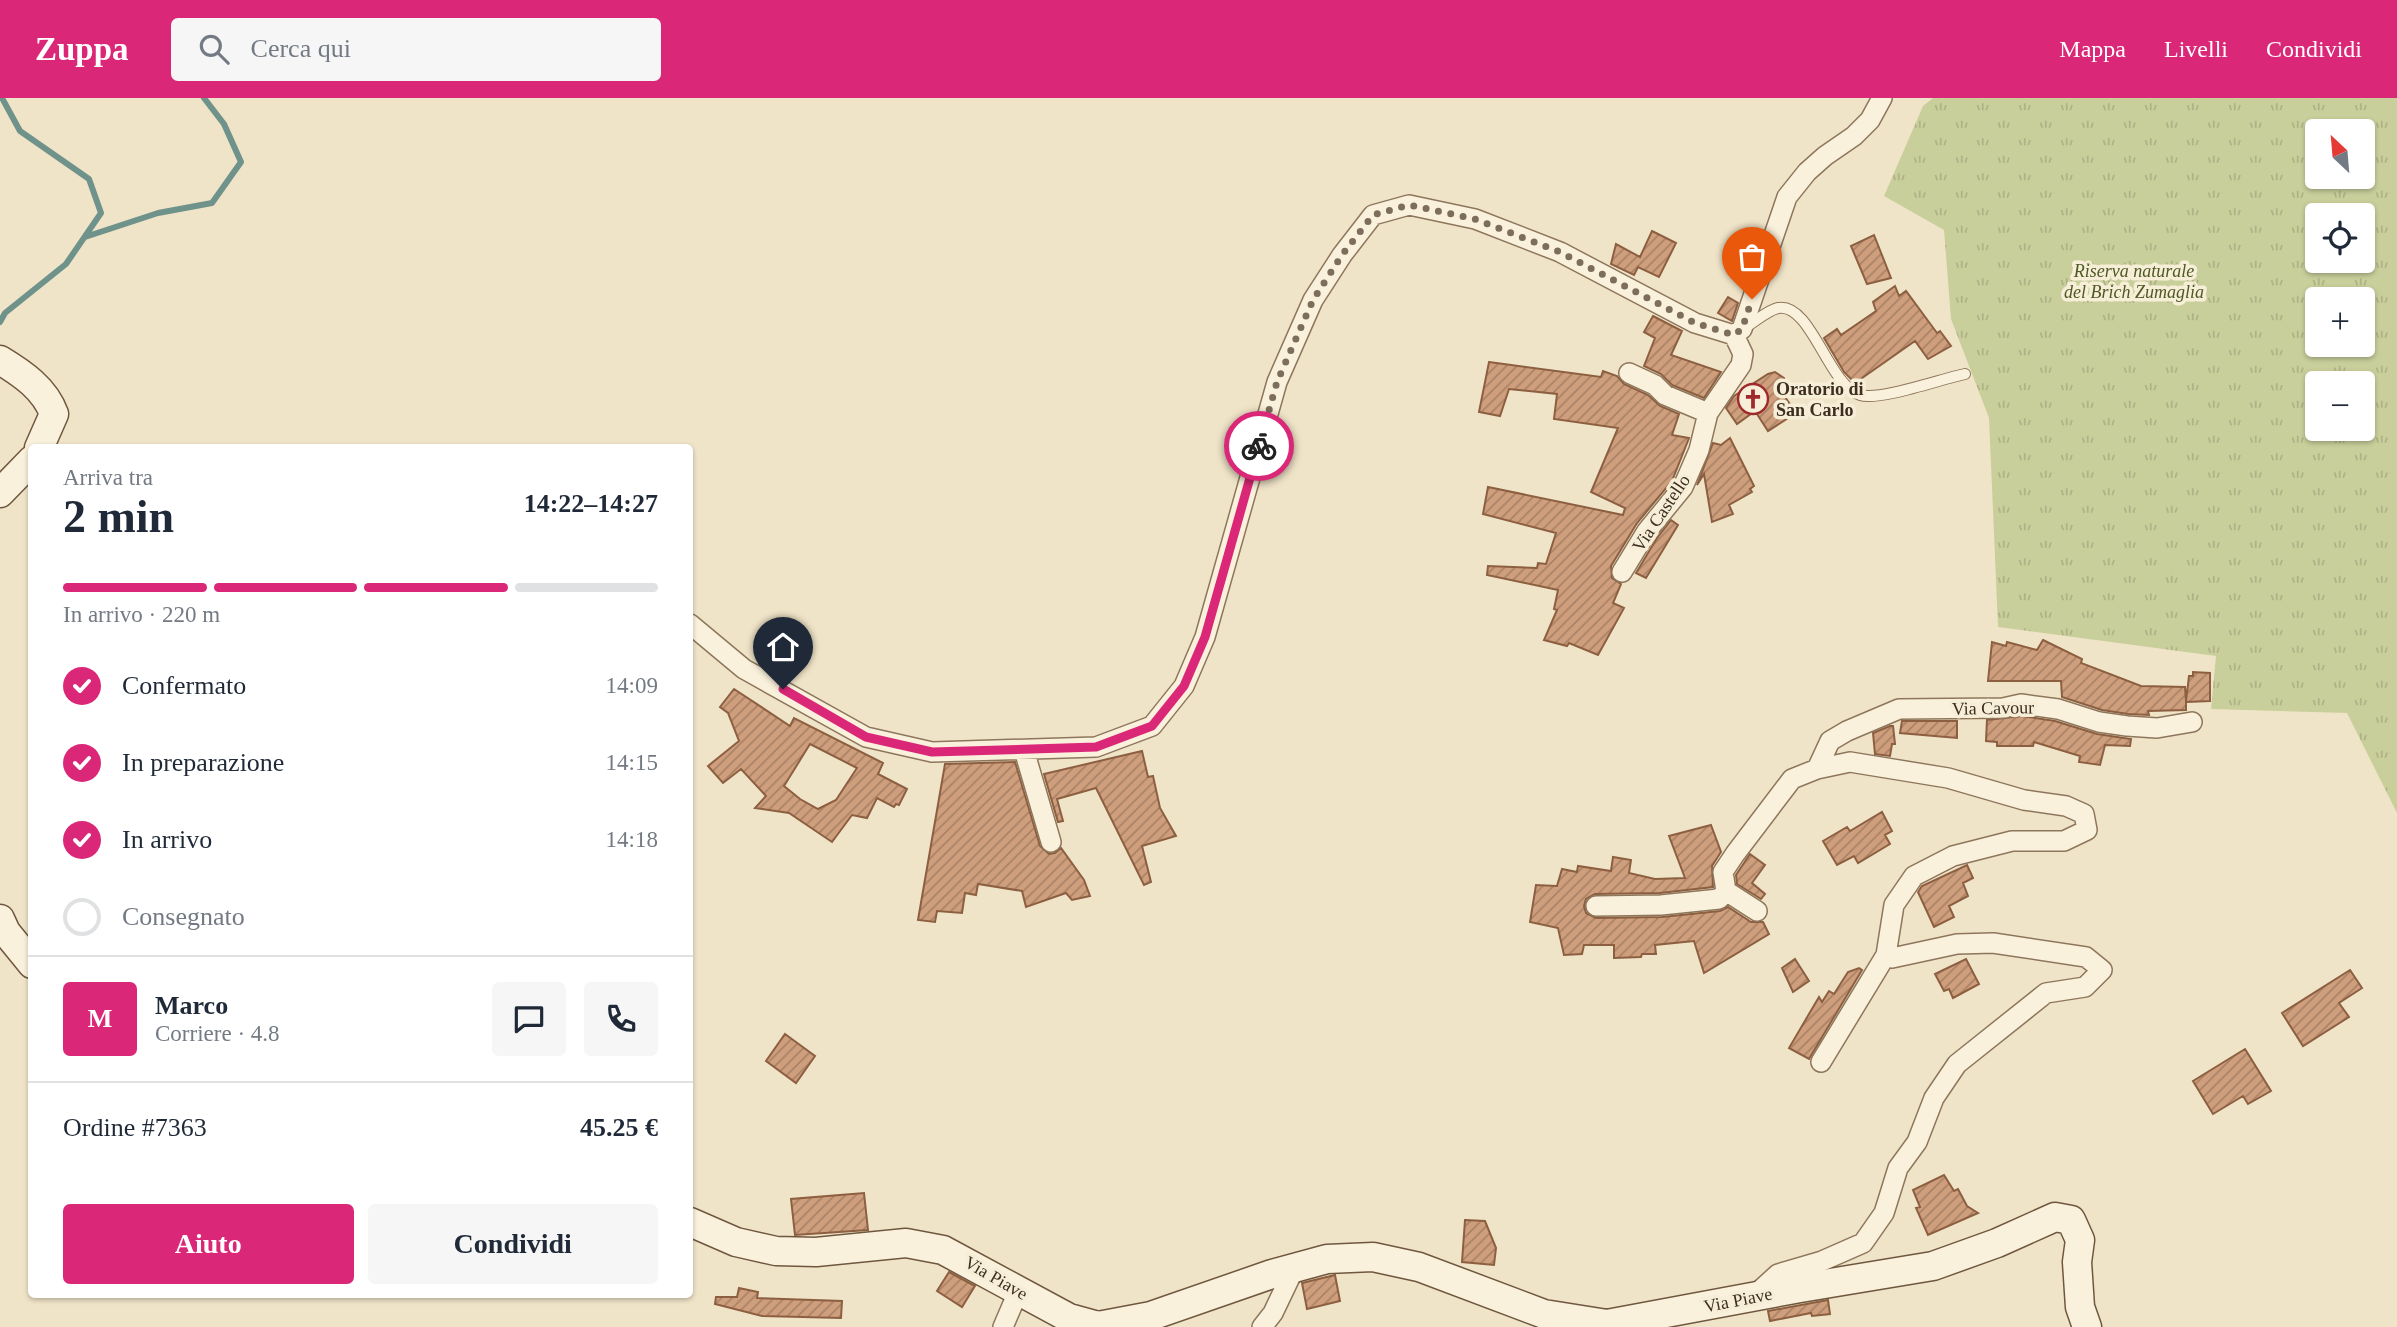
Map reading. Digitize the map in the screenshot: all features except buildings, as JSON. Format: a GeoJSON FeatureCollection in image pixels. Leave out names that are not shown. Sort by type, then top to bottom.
{"type":"FeatureCollection","features":[{"type":"Feature","properties":{"kind":"street","name":"Via Castello"},"geometry":{"type":"LineString","coordinates":[[1622,572],[1647,531],[1683,487],[1699,450],[1708,413],[1741,365],[1743,354],[1738,332],[1787,197],[1807,172],[1854,136],[1870,120],[1882,98]]}},
{"type":"Feature","properties":{"kind":"street"},"geometry":{"type":"LineString","coordinates":[[693,626],[744,669],[866,737],[932,752],[1096,747],[1152,726],[1184,686],[1205,637],[1277,382],[1313,300],[1342,255],[1373,215],[1409,205],[1475,219],[1560,252],[1695,323],[1738,332]]}},
{"type":"Feature","properties":{"kind":"street"},"geometry":{"type":"LineString","coordinates":[[4,363],[33,383],[49,401],[54,414],[41,444]]}},
{"type":"Feature","properties":{"kind":"street"},"geometry":{"type":"LineString","coordinates":[[1629,373],[1655,386],[1665,395],[1708,413]]}},
{"type":"Feature","properties":{"kind":"street"},"geometry":{"type":"LineString","coordinates":[[0,493],[28,464]]}},
{"type":"Feature","properties":{"kind":"street","name":"Via Cavour"},"geometry":{"type":"LineString","coordinates":[[1817,769],[1830,741],[1899,709],[2003,708],[2021,704],[2058,709],[2099,722],[2127,726],[2157,728],[2192,722]]}},
{"type":"Feature","properties":{"kind":"street"},"geometry":{"type":"LineString","coordinates":[[1024,750],[1051,842]]}},
{"type":"Feature","properties":{"kind":"street"},"geometry":{"type":"LineString","coordinates":[[1757,911],[1726,891],[1723,872],[1792,779],[1817,769],[1850,762],[1906,770],[1948,778],[2024,800],[2066,806],[2084,814],[2087,830],[2064,841],[2012,841],[1953,856],[1914,876],[1894,905],[1886,955],[1821,1062]]}},
{"type":"Feature","properties":{"kind":"street"},"geometry":{"type":"LineString","coordinates":[[1597,906],[1661,905],[1719,899],[1726,891]]}},
{"type":"Feature","properties":{"kind":"street"},"geometry":{"type":"LineString","coordinates":[[0,919],[6,932],[28,959]]}},
{"type":"Feature","properties":{"kind":"street"},"geometry":{"type":"LineString","coordinates":[[1752,1297],[1779,1274],[1822,1261],[1863,1242],[1884,1213],[1898,1168],[1917,1142],[1934,1098],[1957,1064],[2046,993],[2085,987],[2102,970],[2086,957],[1993,943],[1957,943],[1892,958],[1886,955]]}},
{"type":"Feature","properties":{"kind":"street","name":"Via Piave"},"geometry":{"type":"LineString","coordinates":[[693,1223],[736,1242],[776,1251],[816,1252],[906,1243],[943,1250],[1069,1318],[1098,1326],[1151,1316],[1295,1267],[1327,1259],[1373,1257],[1419,1268],[1544,1314],[1607,1324],[1933,1266],[1997,1243],[2055,1217],[2071,1220],[2080,1240],[2077,1262],[2080,1307],[2087,1327]]}},
{"type":"Feature","properties":{"kind":"street"},"geometry":{"type":"LineString","coordinates":[[1262,1327],[1273,1313],[1295,1267]]}},
{"type":"Feature","properties":{"kind":"street"},"geometry":{"type":"LineString","coordinates":[[1003,1327],[1018,1292]]}},
{"type":"Feature","properties":{"kind":"lane"},"geometry":{"type":"LineString","coordinates":[[1738,332],[1775,309],[1787,307],[1799,314],[1851,391],[1862,396],[1880,395],[1965,374]]}},
{"type":"Feature","properties":{"kind":"green space","name":"Riserva naturale del Brich Zumaglia"},"geometry":{"type":"Polygon","coordinates":[[[1933,98],[2397,98],[2397,813],[2347,713],[2211,709],[2216,656],[1998,627],[1989,418],[1951,319],[1944,230],[1884,196],[1923,106],[1933,98]]]}},
{"type":"Feature","properties":{"kind":"waterway"},"geometry":{"type":"LineString","coordinates":[[0,322],[5,313],[66,264],[101,213],[89,179],[20,131],[2,98]]}},
{"type":"Feature","properties":{"kind":"waterway"},"geometry":{"type":"LineString","coordinates":[[85,237],[158,213],[212,203],[241,162],[224,124],[204,98]]}},
{"type":"Feature","properties":{"kind":"way so far"},"geometry":{"type":"LineString","coordinates":[[1259,446],[1277,382],[1313,300],[1342,255],[1373,215],[1409,205],[1475,219],[1560,252],[1695,323],[1734,335],[1742,329],[1752,299]]}},
{"type":"Feature","properties":{"kind":"place","name":"Oratorio di San Carlo"},"geometry":{"type":"Point","coordinates":[1753,399]}},
{"type":"Feature","properties":{"kind":"route"},"geometry":{"type":"LineString","coordinates":[[783,689],[866,737],[932,752],[1096,747],[1152,726],[1184,686],[1205,637],[1259,446]]}}]}
